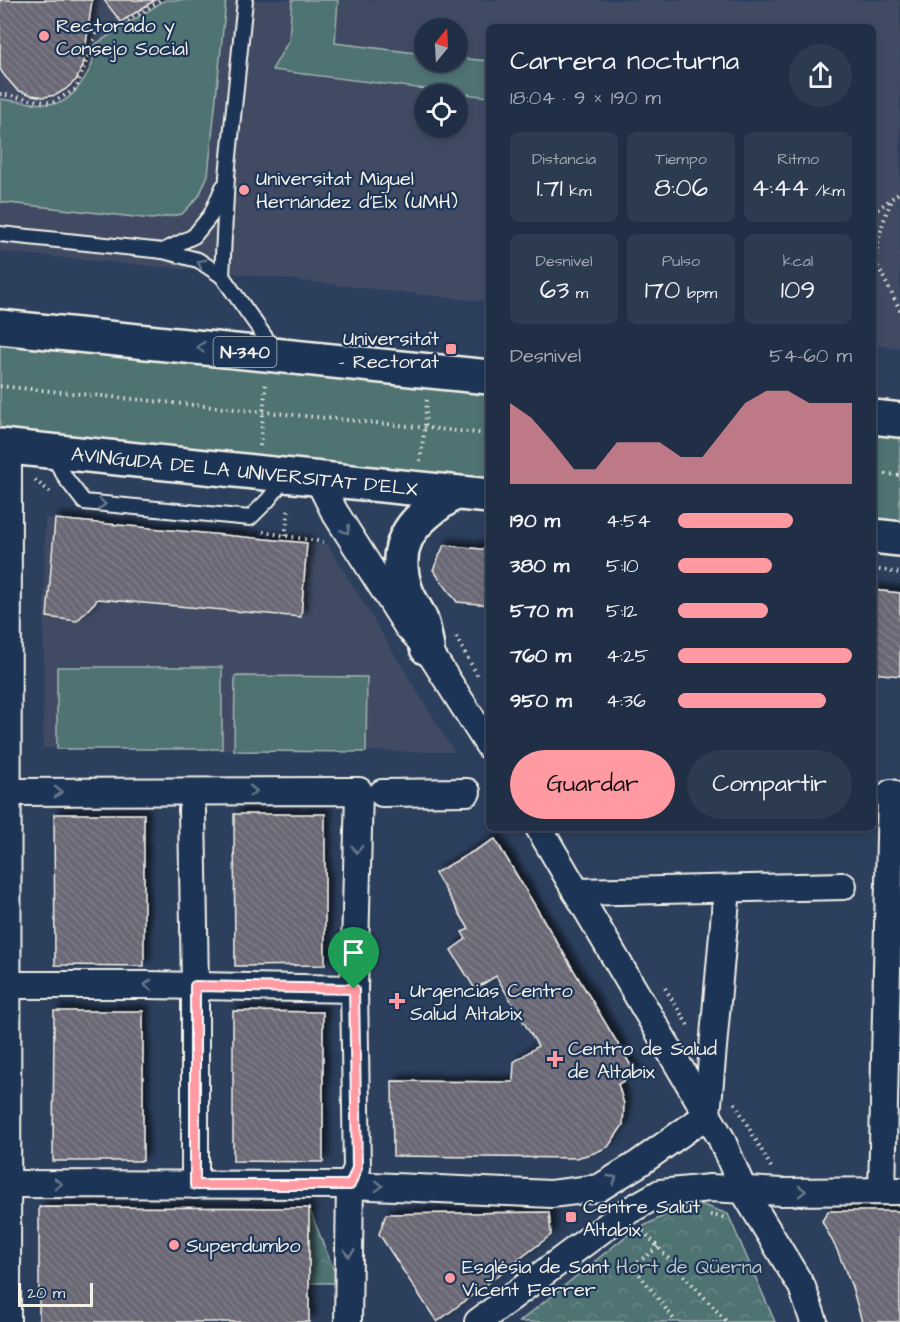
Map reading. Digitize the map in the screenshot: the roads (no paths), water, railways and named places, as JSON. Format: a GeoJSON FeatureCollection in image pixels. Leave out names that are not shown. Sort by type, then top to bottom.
{"type":"FeatureCollection","features":[{"type":"Feature","properties":{"kind":"highway","name":"N-340"},"geometry":{"type":"LineString","coordinates":[[0,327],[272,367],[486,377]]}},
{"type":"Feature","properties":{"kind":"highway"},"geometry":{"type":"LineString","coordinates":[[876,417],[900,420]]}},
{"type":"Feature","properties":{"kind":"highway","name":"AVINGUDA DE LA UNIVERSITAT D'ELX"},"geometry":{"type":"LineString","coordinates":[[4,446],[298,486],[486,496]]}},
{"type":"Feature","properties":{"kind":"highway"},"geometry":{"type":"LineString","coordinates":[[427,648],[421,619],[406,592],[401,569],[401,550],[409,532],[427,510],[454,493]]}},
{"type":"Feature","properties":{"kind":"highway"},"geometry":{"type":"LineString","coordinates":[[876,536],[900,539]]}},
{"type":"Feature","properties":{"kind":"street"},"geometry":{"type":"LineString","coordinates":[[4,446],[4,1184],[7,1322]]}},
{"type":"Feature","properties":{"kind":"street"},"geometry":{"type":"LineString","coordinates":[[298,486],[334,511],[407,626],[427,648],[486,741]]}},
{"type":"Feature","properties":{"kind":"street"},"geometry":{"type":"LineString","coordinates":[[4,792],[468,792]]}},
{"type":"Feature","properties":{"kind":"street"},"geometry":{"type":"LineString","coordinates":[[348,1322],[350,1185],[357,1168],[354,989],[370,792]]}},
{"type":"Feature","properties":{"kind":"street"},"geometry":{"type":"LineString","coordinates":[[478,1322],[623,1214],[660,1193],[710,1188],[891,1191],[888,793]]}},
{"type":"Feature","properties":{"kind":"street"},"geometry":{"type":"LineString","coordinates":[[192,810],[195,1185]]}},
{"type":"Feature","properties":{"kind":"street"},"geometry":{"type":"LineString","coordinates":[[541,831],[721,1138],[743,1190],[802,1287],[814,1322]]}},
{"type":"Feature","properties":{"kind":"street"},"geometry":{"type":"LineString","coordinates":[[576,892],[843,886]]}},
{"type":"Feature","properties":{"kind":"street"},"geometry":{"type":"LineString","coordinates":[[4,1184],[350,1185],[551,1194],[599,1188],[638,1164],[707,1115],[727,889]]}},
{"type":"Feature","properties":{"kind":"street"},"geometry":{"type":"LineString","coordinates":[[4,985],[354,989]]}},
{"type":"Feature","properties":{"kind":"lane"},"geometry":{"type":"LineString","coordinates":[[222,276],[227,177],[245,0]]}},
{"type":"Feature","properties":{"kind":"lane"},"geometry":{"type":"LineString","coordinates":[[163,251],[194,236],[211,215],[227,177]]}},
{"type":"Feature","properties":{"kind":"lane"},"geometry":{"type":"LineString","coordinates":[[0,234],[163,251],[198,260],[222,276],[272,367]]}},
{"type":"Feature","properties":{"kind":"lane"},"geometry":{"type":"LineString","coordinates":[[50,451],[67,480],[84,502],[250,518],[268,500],[298,486]]}},
{"type":"Feature","properties":{"kind":"place","name":"Rectorado y Consejo Social"},"geometry":{"type":"Point","coordinates":[44,36]}},
{"type":"Feature","properties":{"kind":"place","name":"Universitat Miguel Hernández d'Elx (UMH)"},"geometry":{"type":"Point","coordinates":[244,190]}},
{"type":"Feature","properties":{"kind":"place","name":"Universitat - Rectorat"},"geometry":{"type":"Point","coordinates":[451,349]}},
{"type":"Feature","properties":{"kind":"place","name":"Urgencias Centro Salud Altabix"},"geometry":{"type":"Point","coordinates":[397,1001]}},
{"type":"Feature","properties":{"kind":"place","name":"Centro de Salud de Altabix"},"geometry":{"type":"Point","coordinates":[555,1059]}},
{"type":"Feature","properties":{"kind":"place","name":"Centre Salut Altabix"},"geometry":{"type":"Point","coordinates":[571,1217]}},
{"type":"Feature","properties":{"kind":"place","name":"Superdumbo"},"geometry":{"type":"Point","coordinates":[174,1245]}},
{"type":"Feature","properties":{"kind":"place","name":"Església de Sant Vicent Ferrer"},"geometry":{"type":"Point","coordinates":[450,1278]}},
{"type":"Feature","properties":{"kind":"park label","name":"Hort de Qüerna"},"geometry":{"type":"Point","coordinates":[689,1266]}}]}
